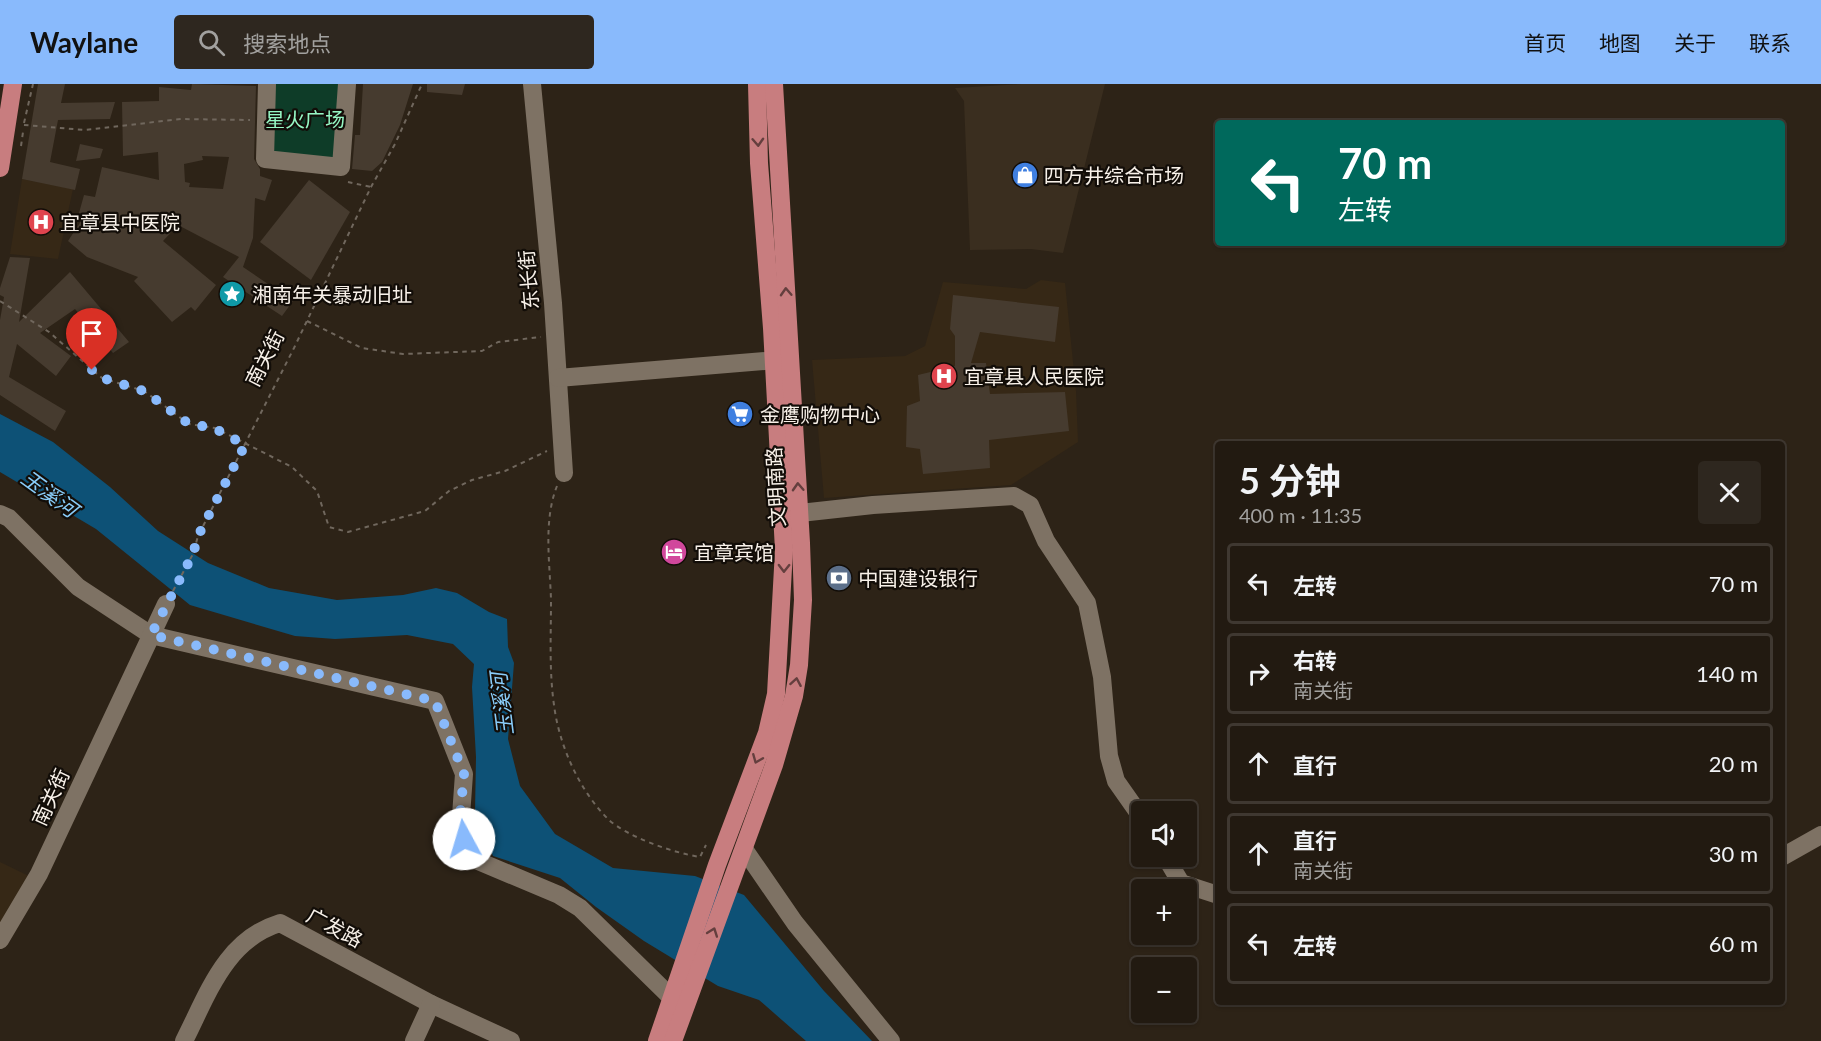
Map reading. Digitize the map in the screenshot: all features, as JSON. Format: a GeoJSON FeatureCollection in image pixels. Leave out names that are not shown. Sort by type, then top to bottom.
{"type":"FeatureCollection","features":[{"type":"Feature","properties":{"kind":"main road"},"geometry":{"type":"LineString","coordinates":[[0,168],[13,84]]}},
{"type":"Feature","properties":{"kind":"main road"},"geometry":{"type":"LineString","coordinates":[[673,1041],[678,1005],[679,973],[711,880],[767,733],[776,694],[784,550],[781,360],[759,163],[757,84]]}},
{"type":"Feature","properties":{"kind":"main road","name":"文明南路"},"geometry":{"type":"LineString","coordinates":[[678,1005],[693,986],[774,765],[794,696],[799,665],[803,600],[800,513],[781,360],[774,84]]}},
{"type":"Feature","properties":{"kind":"main road"},"geometry":{"type":"LineString","coordinates":[[657,1041],[678,1005]]}},
{"type":"Feature","properties":{"kind":"street"},"geometry":{"type":"LineString","coordinates":[[267,84],[265,159],[341,167],[347,84]]}},
{"type":"Feature","properties":{"kind":"street","name":"东长街"},"geometry":{"type":"LineString","coordinates":[[532,84],[555,336],[564,473]]}},
{"type":"Feature","properties":{"kind":"street"},"geometry":{"type":"LineString","coordinates":[[558,378],[781,360]]}},
{"type":"Feature","properties":{"kind":"street"},"geometry":{"type":"LineString","coordinates":[[800,513],[873,505],[1014,496],[1029,505],[1046,541],[1087,603],[1102,677],[1109,756],[1116,781],[1131,802]]}},
{"type":"Feature","properties":{"kind":"street"},"geometry":{"type":"LineString","coordinates":[[0,514],[9,518],[78,587],[151,635],[435,701],[464,774],[460,816],[464,839],[478,861],[559,895],[580,908],[678,1005]]}},
{"type":"Feature","properties":{"kind":"street","name":"南关街"},"geometry":{"type":"LineString","coordinates":[[0,940],[39,874],[165,604]]}},
{"type":"Feature","properties":{"kind":"street"},"geometry":{"type":"LineString","coordinates":[[1785,855],[1821,835]]}},
{"type":"Feature","properties":{"kind":"street"},"geometry":{"type":"LineString","coordinates":[[744,849],[795,923],[891,1041]]}},
{"type":"Feature","properties":{"kind":"street"},"geometry":{"type":"LineString","coordinates":[[1172,867],[1181,883],[1215,895]]}},
{"type":"Feature","properties":{"kind":"street","name":"广发路"},"geometry":{"type":"LineString","coordinates":[[184,1041],[224,962],[260,930],[280,923],[431,1004],[511,1041]]}},
{"type":"Feature","properties":{"kind":"street"},"geometry":{"type":"LineString","coordinates":[[414,1041],[431,1004]]}},
{"type":"Feature","properties":{"kind":"path","name":"南关街"},"geometry":{"type":"LineString","coordinates":[[165,604],[193,554],[198,536],[307,321],[371,187],[395,144],[422,84]]}},
{"type":"Feature","properties":{"kind":"path"},"geometry":{"type":"LineString","coordinates":[[24,125],[85,130],[181,119],[265,121]]}},
{"type":"Feature","properties":{"kind":"path"},"geometry":{"type":"LineString","coordinates":[[341,167],[343,181],[371,187]]}},
{"type":"Feature","properties":{"kind":"path"},"geometry":{"type":"LineString","coordinates":[[0,301],[49,332],[102,378],[144,391],[189,424],[214,428],[292,467],[316,491],[329,527],[348,532],[424,511],[449,491],[472,480],[505,471],[544,453],[562,438]]}},
{"type":"Feature","properties":{"kind":"path"},"geometry":{"type":"LineString","coordinates":[[307,321],[362,348],[403,354],[482,351],[498,342],[555,336]]}},
{"type":"Feature","properties":{"kind":"path"},"geometry":{"type":"LineString","coordinates":[[564,473],[556,488],[550,522],[551,665],[554,705],[562,745],[589,796],[609,820],[653,844],[692,856],[700,857],[708,841]]}},
{"type":"Feature","properties":{"kind":"shaded area","name":"四方井综合市场"},"geometry":{"type":"Polygon","coordinates":[[[1022,84],[1105,84],[1063,253],[1031,249],[970,250],[964,101],[955,88],[1022,84]]]}},
{"type":"Feature","properties":{"kind":"shaded area","name":"宜章县中医院"},"geometry":{"type":"Polygon","coordinates":[[[22,179],[73,189],[58,259],[10,254],[22,179]]]}},
{"type":"Feature","properties":{"kind":"shaded area","name":"宜章县人民医院"},"geometry":{"type":"Polygon","coordinates":[[[1041,280],[1065,283],[1076,391],[1078,442],[1011,485],[824,498],[812,360],[905,356],[925,346],[943,282],[1026,289],[1041,280]]]}},
{"type":"Feature","properties":{"kind":"shaded area"},"geometry":{"type":"Polygon","coordinates":[[[0,862],[33,878],[0,934],[0,862]]]}},
{"type":"Feature","properties":{"kind":"green space","name":"星火广场"},"geometry":{"type":"Polygon","coordinates":[[[274,84],[341,84],[337,159],[270,154],[274,84]]]}},
{"type":"Feature","properties":{"kind":"water","name":"玉溪河"},"geometry":{"type":"Polygon","coordinates":[[[0,414],[53,442],[110,487],[158,531],[208,563],[269,588],[337,600],[403,595],[436,588],[457,593],[489,612],[507,619],[508,647],[514,663],[508,739],[520,786],[555,834],[613,868],[695,876],[744,895],[824,991],[872,1041],[806,1041],[759,1000],[718,986],[644,941],[560,878],[493,856],[475,813],[476,757],[472,687],[474,664],[453,644],[407,635],[335,639],[295,636],[190,605],[96,529],[0,472],[0,414]]]}},
{"type":"Feature","properties":{"kind":"building"},"geometry":{"type":"Polygon","coordinates":[[[38,84],[65,84],[61,103],[115,102],[110,119],[58,120],[50,162],[80,169],[75,190],[22,179],[38,84]]]}},
{"type":"Feature","properties":{"kind":"building"},"geometry":{"type":"Polygon","coordinates":[[[192,84],[256,86],[254,159],[260,169],[260,176],[272,180],[265,201],[255,198],[253,238],[243,267],[293,301],[282,316],[223,277],[239,257],[178,225],[163,241],[216,285],[195,311],[191,307],[172,322],[134,281],[138,277],[87,257],[68,241],[85,215],[79,213],[84,195],[95,197],[102,167],[159,180],[158,152],[123,156],[122,102],[159,101],[159,87],[191,90],[192,84]],[[202,156],[203,160],[184,164],[185,182],[190,183],[189,187],[223,189],[229,157],[202,156]]]}},
{"type":"Feature","properties":{"kind":"building"},"geometry":{"type":"Polygon","coordinates":[[[363,84],[413,84],[400,125],[382,162],[372,171],[352,169],[355,135],[360,135],[363,84]]]}},
{"type":"Feature","properties":{"kind":"building"},"geometry":{"type":"Polygon","coordinates":[[[427,84],[465,84],[462,95],[427,92],[427,84]]]}},
{"type":"Feature","properties":{"kind":"building"},"geometry":{"type":"Polygon","coordinates":[[[80,144],[103,149],[100,158],[76,161],[80,144]]]}},
{"type":"Feature","properties":{"kind":"building"},"geometry":{"type":"Polygon","coordinates":[[[309,180],[350,212],[311,280],[260,242],[309,180]]]}},
{"type":"Feature","properties":{"kind":"building"},"geometry":{"type":"Polygon","coordinates":[[[10,257],[30,258],[19,322],[70,272],[129,342],[113,353],[75,309],[40,333],[71,356],[56,376],[17,344],[9,377],[66,411],[55,431],[0,395],[0,320],[4,297],[0,295],[0,288],[10,257]]]}},
{"type":"Feature","properties":{"kind":"building"},"geometry":{"type":"Polygon","coordinates":[[[953,295],[1059,307],[1055,342],[980,332],[971,363],[986,363],[990,394],[1065,392],[1069,431],[989,440],[990,468],[923,474],[920,449],[906,447],[907,406],[920,401],[918,375],[955,366],[955,336],[950,329],[953,295]]]}},
{"type":"Feature","properties":{"kind":"place","name":"四方井综合市场"},"geometry":{"type":"Point","coordinates":[1025,175]}},
{"type":"Feature","properties":{"kind":"place","name":"宜章县中医院"},"geometry":{"type":"Point","coordinates":[41,222]}},
{"type":"Feature","properties":{"kind":"place","name":"湘南年关暴动旧址"},"geometry":{"type":"Point","coordinates":[232,294]}},
{"type":"Feature","properties":{"kind":"place","name":"宜章县人民医院"},"geometry":{"type":"Point","coordinates":[944,376]}},
{"type":"Feature","properties":{"kind":"place","name":"金鹰购物中心"},"geometry":{"type":"Point","coordinates":[740,414]}},
{"type":"Feature","properties":{"kind":"place","name":"宜章宾馆"},"geometry":{"type":"Point","coordinates":[674,552]}},
{"type":"Feature","properties":{"kind":"place","name":"中国建设银行"},"geometry":{"type":"Point","coordinates":[839,578]}},
{"type":"Feature","properties":{"kind":"route"},"geometry":{"type":"LineString","coordinates":[[92,370],[102,378],[144,391],[180,415],[189,424],[214,428],[245,445],[151,635],[435,701],[464,774],[460,816],[464,839]]}}]}
